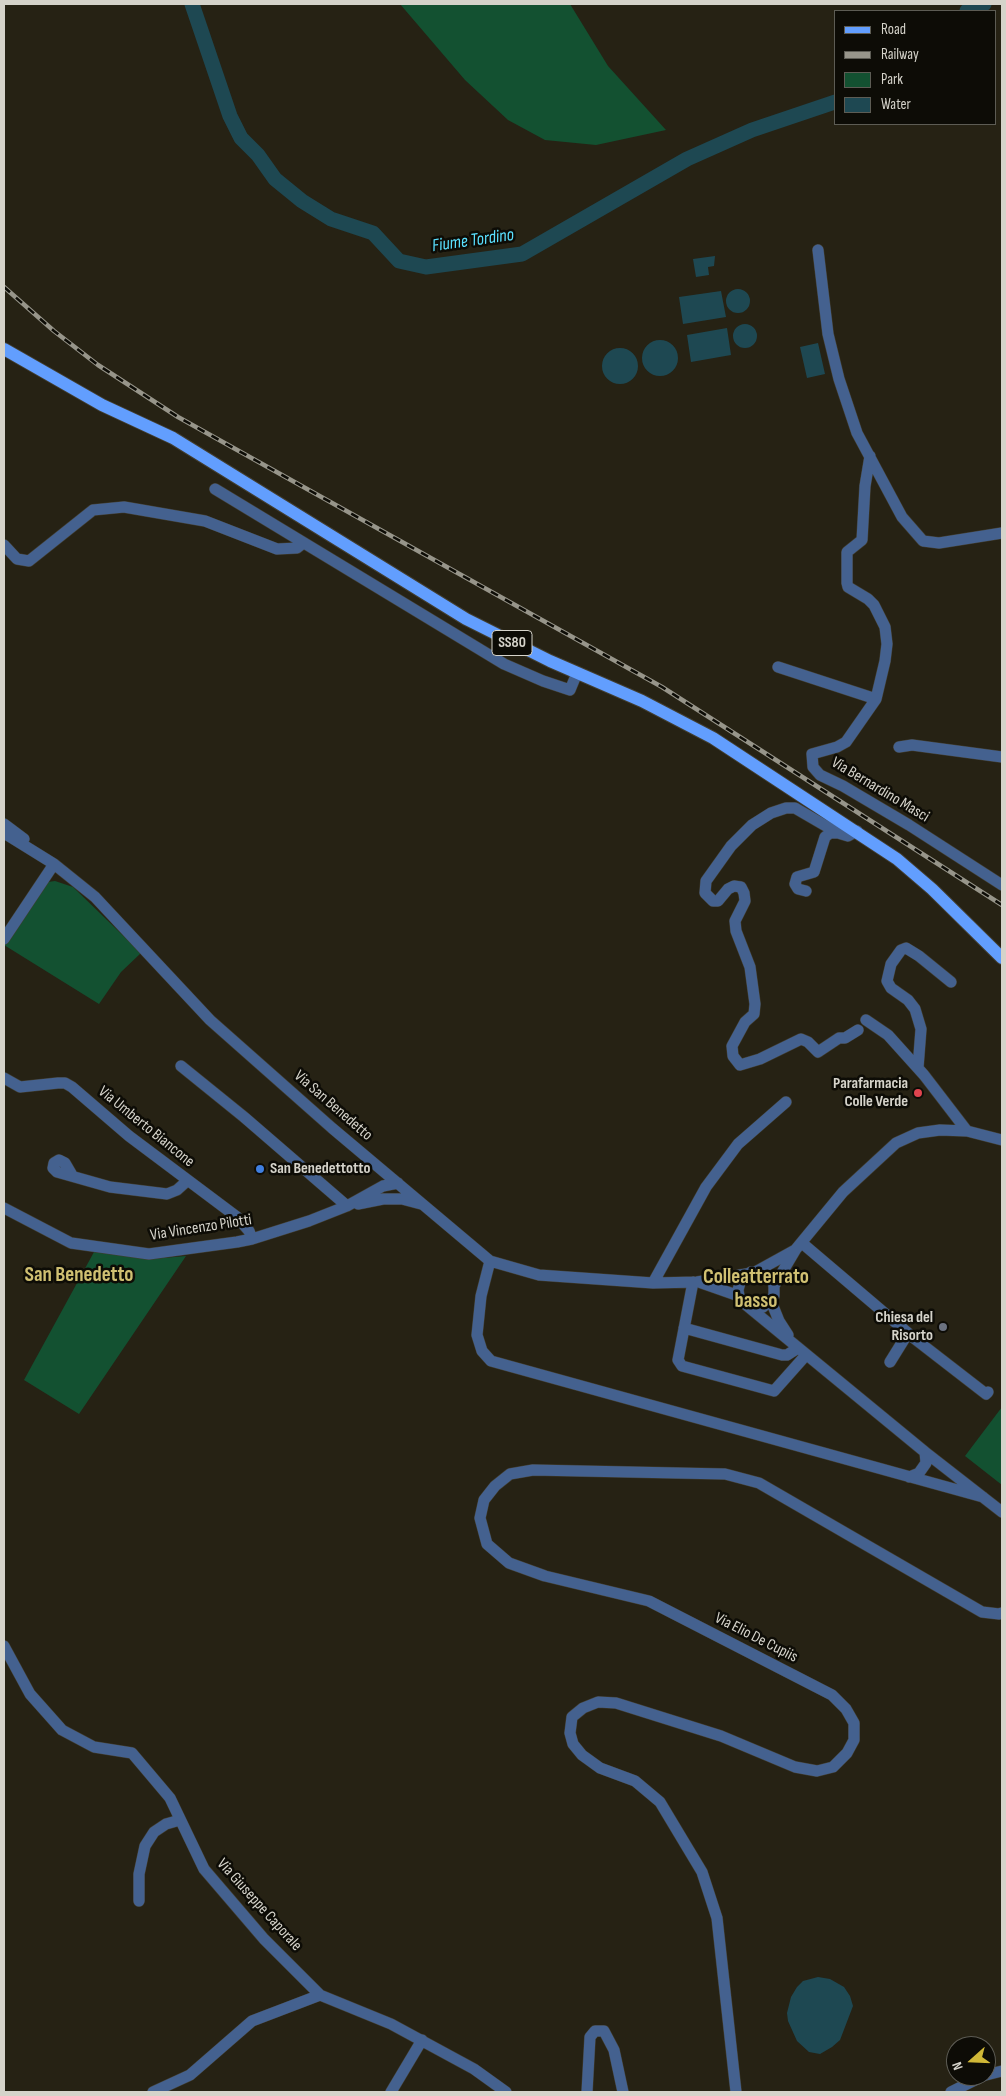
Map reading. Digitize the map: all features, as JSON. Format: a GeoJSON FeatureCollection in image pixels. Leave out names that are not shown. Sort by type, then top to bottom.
{"type":"FeatureCollection","features":[{"type":"Feature","properties":{"kind":"main road","name":"SS80"},"geometry":{"type":"LineString","coordinates":[[4,349],[102,405],[182,443],[466,619],[694,727],[857,831],[891,855],[920,878],[1002,958]]}},
{"type":"Feature","properties":{"kind":"street"},"geometry":{"type":"LineString","coordinates":[[818,250],[828,334],[839,379],[857,433],[902,517],[923,540],[939,543],[1002,533]]}},
{"type":"Feature","properties":{"kind":"street"},"geometry":{"type":"LineString","coordinates":[[778,667],[876,699],[885,661],[887,644],[885,628],[880,614],[868,599],[848,587],[846,577],[847,552],[862,540],[864,486],[870,456]]}},
{"type":"Feature","properties":{"kind":"street"},"geometry":{"type":"LineString","coordinates":[[215,489],[302,544],[504,664],[542,681],[570,690],[577,673]]}},
{"type":"Feature","properties":{"kind":"street"},"geometry":{"type":"LineString","coordinates":[[4,546],[18,558],[29,561],[93,510],[124,507],[205,521],[277,549],[297,548],[302,544]]}},
{"type":"Feature","properties":{"kind":"street","name":"Via Bernardino Masci"},"geometry":{"type":"LineString","coordinates":[[876,699],[846,742],[837,747],[812,754],[813,767],[820,775],[843,786],[909,825],[1002,885]]}},
{"type":"Feature","properties":{"kind":"street"},"geometry":{"type":"LineString","coordinates":[[899,747],[912,745],[1002,757]]}},
{"type":"Feature","properties":{"kind":"street"},"geometry":{"type":"LineString","coordinates":[[857,831],[848,836],[838,833],[795,808],[786,808],[770,813],[752,825],[731,846],[706,881],[705,893],[713,901],[718,901],[728,889],[734,886],[741,887],[744,893],[744,901],[736,922],[736,931],[750,967],[755,1004],[754,1014],[745,1022],[732,1046],[733,1056],[740,1065],[760,1059],[801,1039],[818,1052],[840,1038],[845,1038],[858,1030]]}},
{"type":"Feature","properties":{"kind":"street"},"geometry":{"type":"LineString","coordinates":[[4,824],[54,864],[4,939]]}},
{"type":"Feature","properties":{"kind":"street","name":"Via San Benedetto"},"geometry":{"type":"LineString","coordinates":[[4,833],[54,864],[95,898],[210,1020],[332,1128],[490,1261],[539,1275],[653,1283],[695,1282]]}},
{"type":"Feature","properties":{"kind":"street"},"geometry":{"type":"LineString","coordinates":[[806,891],[798,889],[795,884],[797,876],[814,872],[825,837],[838,833]]}},
{"type":"Feature","properties":{"kind":"street"},"geometry":{"type":"LineString","coordinates":[[918,1068],[921,1029],[914,1009],[908,1000],[891,988],[887,981],[891,964],[900,950],[906,948],[951,982]]}},
{"type":"Feature","properties":{"kind":"street"},"geometry":{"type":"LineString","coordinates":[[866,1020],[888,1035],[918,1068],[967,1131]]}},
{"type":"Feature","properties":{"kind":"street"},"geometry":{"type":"LineString","coordinates":[[181,1066],[244,1117],[347,1206]]}},
{"type":"Feature","properties":{"kind":"street","name":"Via Umberto Biancone"},"geometry":{"type":"LineString","coordinates":[[4,1078],[20,1086],[66,1083],[187,1181],[237,1217],[249,1231],[252,1239]]}},
{"type":"Feature","properties":{"kind":"street"},"geometry":{"type":"LineString","coordinates":[[653,1283],[712,1180],[738,1144],[786,1102]]}},
{"type":"Feature","properties":{"kind":"street"},"geometry":{"type":"LineString","coordinates":[[774,1286],[799,1246],[843,1192],[896,1143],[918,1133],[940,1130],[967,1131],[1002,1140]]}},
{"type":"Feature","properties":{"kind":"street"},"geometry":{"type":"LineString","coordinates":[[379,1167],[383,1173],[384,1181],[380,1194]]}},
{"type":"Feature","properties":{"kind":"street"},"geometry":{"type":"LineString","coordinates":[[72,1175],[110,1187],[167,1194],[177,1190],[187,1181]]}},
{"type":"Feature","properties":{"kind":"street","name":"Via Vincenzo Pilotti"},"geometry":{"type":"LineString","coordinates":[[4,1208],[71,1243],[149,1254],[252,1239],[309,1221],[380,1194],[398,1183]]}},
{"type":"Feature","properties":{"kind":"street","name":"Via Vincenzo Pilotti"},"geometry":{"type":"LineString","coordinates":[[380,1194],[425,1205]]}},
{"type":"Feature","properties":{"kind":"street"},"geometry":{"type":"LineString","coordinates":[[739,1296],[739,1284],[752,1273],[799,1246]]}},
{"type":"Feature","properties":{"kind":"street"},"geometry":{"type":"LineString","coordinates":[[799,1246],[986,1394],[988,1392]]}},
{"type":"Feature","properties":{"kind":"street"},"geometry":{"type":"LineString","coordinates":[[490,1261],[481,1296],[478,1335],[482,1351],[491,1361],[983,1497]]}},
{"type":"Feature","properties":{"kind":"street"},"geometry":{"type":"LineString","coordinates":[[695,1282],[752,1273],[768,1275],[775,1291],[771,1301],[764,1307],[749,1307]]}},
{"type":"Feature","properties":{"kind":"street"},"geometry":{"type":"LineString","coordinates":[[695,1282],[739,1296],[749,1307],[799,1349],[1002,1512]]}},
{"type":"Feature","properties":{"kind":"street"},"geometry":{"type":"LineString","coordinates":[[695,1282],[678,1360],[682,1366],[774,1391],[799,1349]]}},
{"type":"Feature","properties":{"kind":"street"},"geometry":{"type":"LineString","coordinates":[[771,1301],[779,1320],[799,1349]]}},
{"type":"Feature","properties":{"kind":"street"},"geometry":{"type":"LineString","coordinates":[[684,1328],[782,1355],[799,1349]]}},
{"type":"Feature","properties":{"kind":"street"},"geometry":{"type":"LineString","coordinates":[[890,1362],[908,1333]]}},
{"type":"Feature","properties":{"kind":"street"},"geometry":{"type":"LineString","coordinates":[[909,1477],[919,1473],[926,1463],[925,1452]]}},
{"type":"Feature","properties":{"kind":"street","name":"Via Elio De Cupiis"},"geometry":{"type":"LineString","coordinates":[[736,2092],[717,1918],[702,1872],[660,1802],[635,1781],[600,1768],[582,1755],[573,1744],[570,1733],[572,1717],[583,1708],[598,1702],[616,1703],[721,1736],[795,1767],[817,1771],[833,1767],[847,1753],[854,1740],[854,1723],[846,1709],[832,1695],[649,1601],[546,1576],[509,1564],[487,1544],[480,1518],[484,1500],[494,1486],[510,1474],[533,1470],[725,1474],[759,1483],[982,1612],[1002,1613]]}},
{"type":"Feature","properties":{"kind":"street","name":"Via Giuseppe Caporale"},"geometry":{"type":"LineString","coordinates":[[4,1646],[30,1694],[62,1730],[94,1747],[132,1753],[170,1798],[204,1869],[264,1938],[320,1996],[391,2024],[474,2069],[506,2092]]}},
{"type":"Feature","properties":{"kind":"street"},"geometry":{"type":"LineString","coordinates":[[139,1901],[139,1874],[145,1846],[154,1832],[166,1824],[180,1820]]}},
{"type":"Feature","properties":{"kind":"street"},"geometry":{"type":"LineString","coordinates":[[153,2092],[190,2075],[252,2021],[320,1996]]}},
{"type":"Feature","properties":{"kind":"street"},"geometry":{"type":"LineString","coordinates":[[587,2092],[590,2037],[595,2031],[604,2031],[614,2050],[623,2092]]}},
{"type":"Feature","properties":{"kind":"street"},"geometry":{"type":"LineString","coordinates":[[391,2092],[422,2040]]}},
{"type":"Feature","properties":{"kind":"street"},"geometry":{"type":"LineString","coordinates":[[950,2092],[962,2086]]}},
{"type":"Feature","properties":{"kind":"green space"},"geometry":{"type":"Polygon","coordinates":[[[400,4],[570,4],[608,66],[666,130],[596,145],[545,140],[508,120],[465,80],[400,4]]]}},
{"type":"Feature","properties":{"kind":"green space"},"geometry":{"type":"Polygon","coordinates":[[[55,881],[73,887],[141,953],[121,972],[99,1004],[4,945],[4,941],[48,882],[55,881]]]}},
{"type":"Feature","properties":{"kind":"green space"},"geometry":{"type":"Polygon","coordinates":[[[94,1252],[151,1259],[186,1256],[79,1414],[24,1380],[94,1252]]]}},
{"type":"Feature","properties":{"kind":"green space"},"geometry":{"type":"Polygon","coordinates":[[[1002,1407],[1002,1485],[965,1456],[1002,1407]]]}},
{"type":"Feature","properties":{"kind":"water"},"geometry":{"type":"Polygon","coordinates":[[[715,256],[714,266],[708,267],[709,275],[696,277],[693,259],[715,256]]]}},
{"type":"Feature","properties":{"kind":"water"},"geometry":{"type":"Polygon","coordinates":[[[738,289],[747,292],[750,301],[747,310],[738,313],[729,310],[726,301],[729,292],[738,289]]]}},
{"type":"Feature","properties":{"kind":"water"},"geometry":{"type":"Polygon","coordinates":[[[721,291],[726,317],[683,324],[679,297],[721,291]]]}},
{"type":"Feature","properties":{"kind":"water"},"geometry":{"type":"Polygon","coordinates":[[[745,324],[754,327],[757,336],[754,345],[745,348],[736,345],[733,336],[736,327],[745,324]]]}},
{"type":"Feature","properties":{"kind":"water"},"geometry":{"type":"Polygon","coordinates":[[[727,328],[731,355],[691,362],[687,335],[727,328]]]}},
{"type":"Feature","properties":{"kind":"water"},"geometry":{"type":"Polygon","coordinates":[[[660,340],[672,346],[678,358],[672,370],[660,376],[648,370],[642,358],[648,346],[660,340]]]}},
{"type":"Feature","properties":{"kind":"water"},"geometry":{"type":"Polygon","coordinates":[[[818,343],[825,374],[807,378],[800,347],[818,343]]]}},
{"type":"Feature","properties":{"kind":"water"},"geometry":{"type":"Polygon","coordinates":[[[620,348],[632,354],[638,366],[632,378],[620,384],[608,378],[602,366],[608,354],[620,348]]]}},
{"type":"Feature","properties":{"kind":"water"},"geometry":{"type":"Polygon","coordinates":[[[818,1977],[830,1979],[844,1987],[850,1996],[853,2006],[840,2040],[820,2054],[809,2052],[797,2041],[788,2021],[787,2013],[791,1997],[797,1987],[803,1981],[818,1977]]]}},
{"type":"Feature","properties":{"kind":"waterway","name":"Fiume Tordino"},"geometry":{"type":"LineString","coordinates":[[192,4],[230,116],[241,138],[258,155],[275,179],[302,201],[331,219],[373,233],[399,261],[426,267],[522,254],[687,159],[752,130],[834,102]]}},
{"type":"Feature","properties":{"kind":"waterway","name":"Fiume Tordino"},"geometry":{"type":"LineString","coordinates":[[969,10],[984,4]]}},
{"type":"Feature","properties":{"kind":"railway"},"geometry":{"type":"LineString","coordinates":[[4,287],[54,331],[98,365],[178,417],[662,687],[1002,905]]}},
{"type":"Feature","properties":{"kind":"place","name":"Parafarmacia Colle Verde"},"geometry":{"type":"Point","coordinates":[918,1093]}},
{"type":"Feature","properties":{"kind":"place","name":"San Benedettotto"},"geometry":{"type":"Point","coordinates":[260,1169]}},
{"type":"Feature","properties":{"kind":"place","name":"Chiesa del Risorto"},"geometry":{"type":"Point","coordinates":[943,1327]}},
{"type":"Feature","properties":{"kind":"district","name":"San Benedetto"},"geometry":{"type":"Point","coordinates":[79,1276]}},
{"type":"Feature","properties":{"kind":"district","name":"Colleatterrato basso"},"geometry":{"type":"Point","coordinates":[756,1290]}}]}
